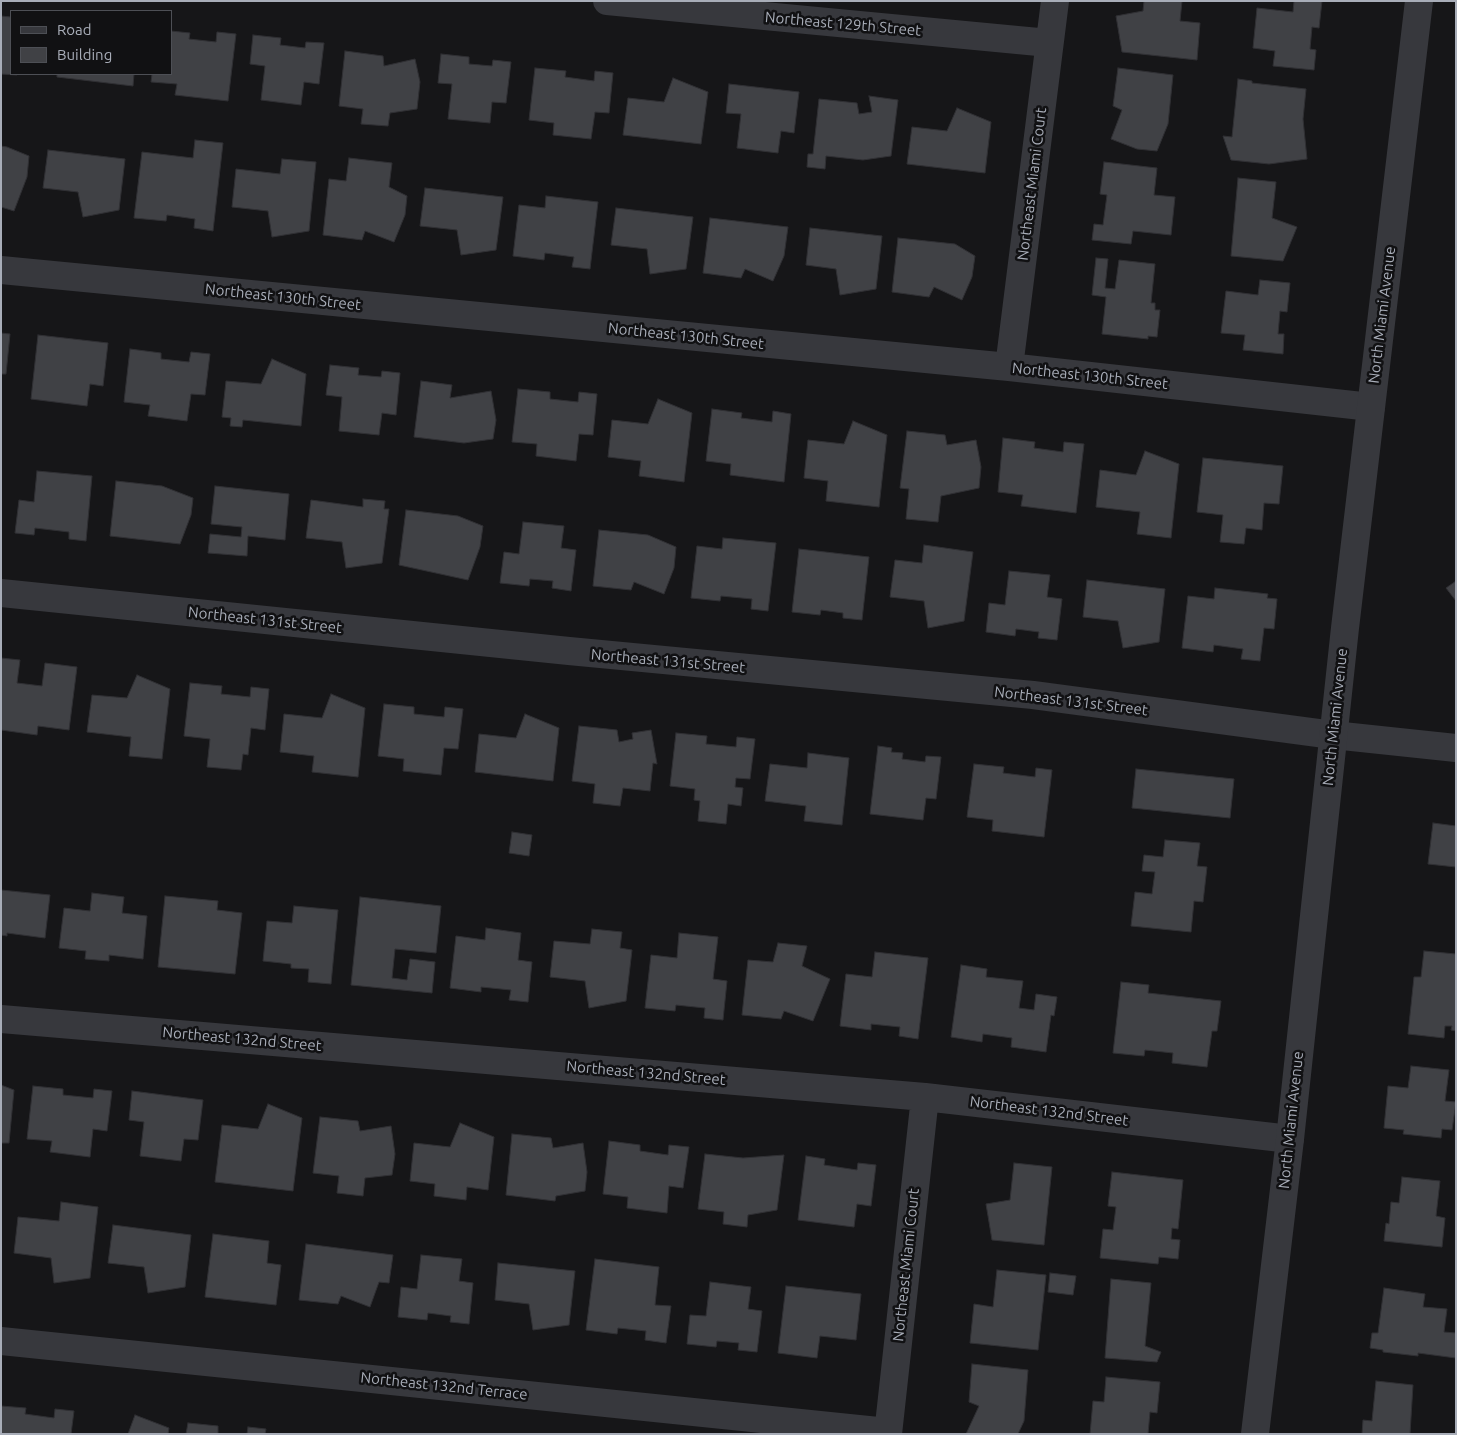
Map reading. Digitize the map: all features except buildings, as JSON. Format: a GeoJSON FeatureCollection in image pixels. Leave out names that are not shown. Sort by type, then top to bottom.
{"type":"FeatureCollection","features":[{"type":"Feature","properties":{"kind":"street","name":"Northeast 129th Street"},"geometry":{"type":"LineString","coordinates":[[607,1],[1049,44]]}},
{"type":"Feature","properties":{"kind":"street","name":"Northeast Miami Court"},"geometry":{"type":"LineString","coordinates":[[1010,368],[1054,1]]}},
{"type":"Feature","properties":{"kind":"street","name":"North Miami Avenue"},"geometry":{"type":"LineString","coordinates":[[1255,1434],[1290,1138],[1333,735],[1419,1]]}},
{"type":"Feature","properties":{"kind":"street","name":"Northeast 130th Street"},"geometry":{"type":"LineString","coordinates":[[1,270],[1010,368],[1371,407]]}},
{"type":"Feature","properties":{"kind":"street","name":"Northeast 131st Street"},"geometry":{"type":"LineString","coordinates":[[1,593],[569,652],[1033,695],[1333,735],[1456,748]]}},
{"type":"Feature","properties":{"kind":"street","name":"Northeast 132nd Street"},"geometry":{"type":"LineString","coordinates":[[1,1018],[925,1096],[1290,1138]]}},
{"type":"Feature","properties":{"kind":"street","name":"Northeast Miami Court"},"geometry":{"type":"LineString","coordinates":[[888,1433],[925,1096]]}},
{"type":"Feature","properties":{"kind":"street","name":"Northeast 132nd Terrace"},"geometry":{"type":"LineString","coordinates":[[1,1341],[888,1433]]}}]}
